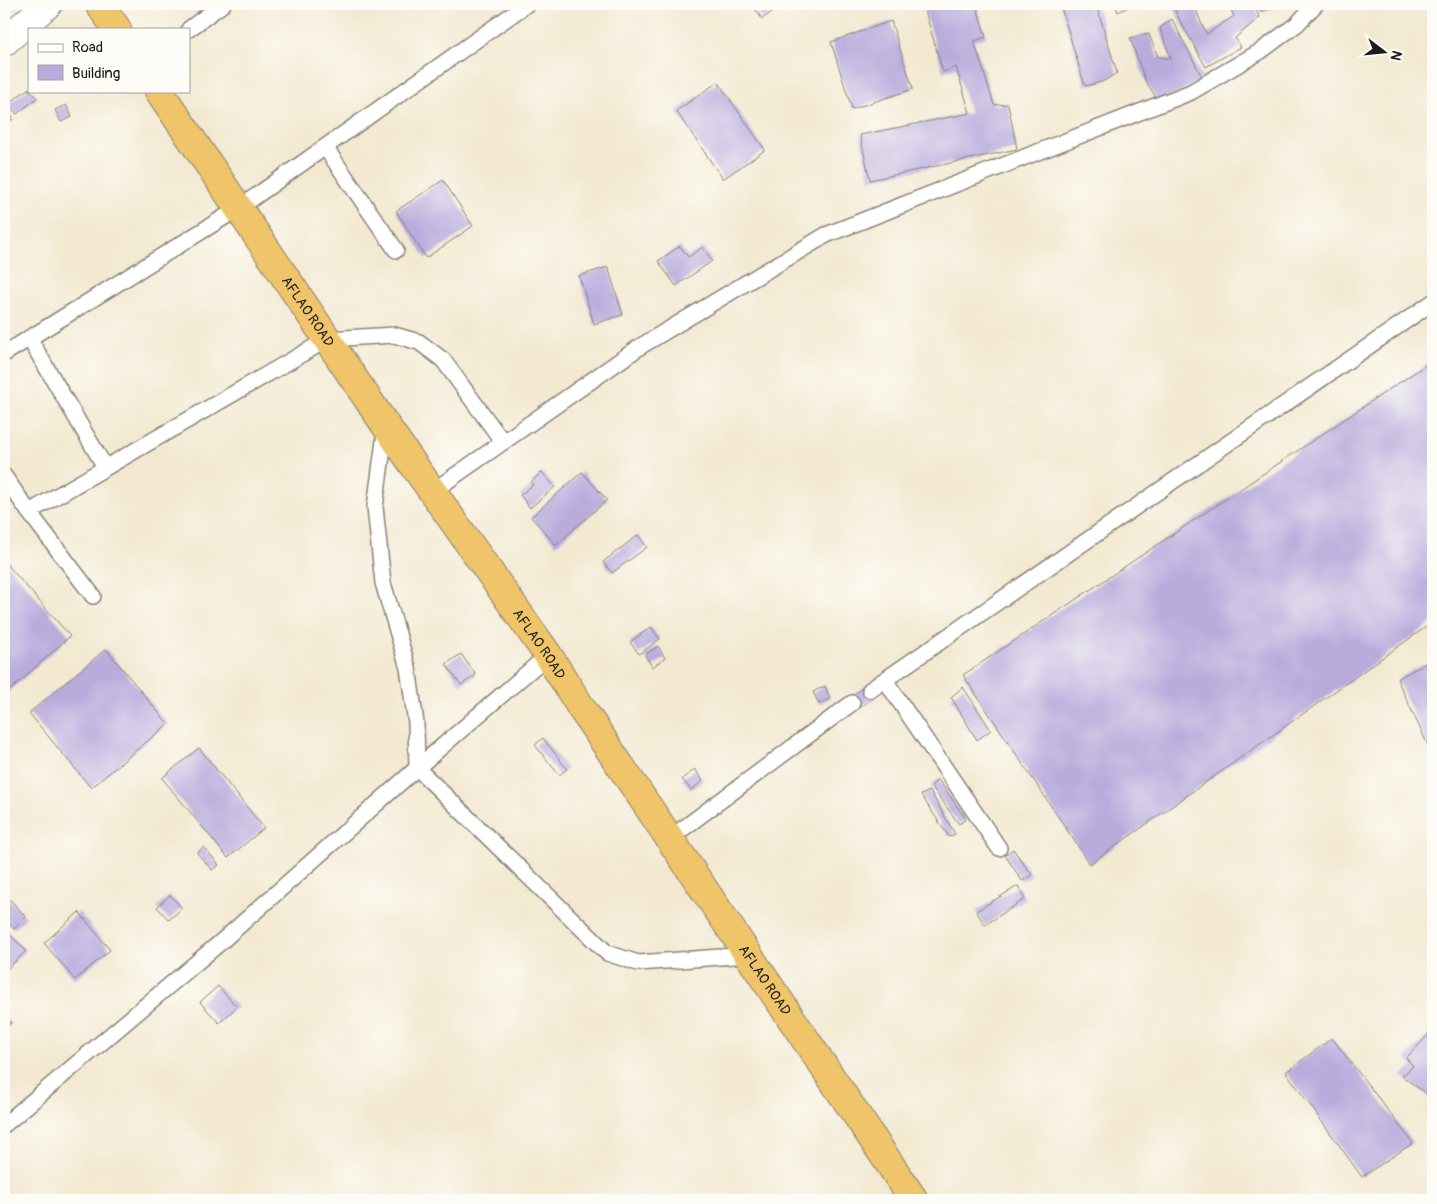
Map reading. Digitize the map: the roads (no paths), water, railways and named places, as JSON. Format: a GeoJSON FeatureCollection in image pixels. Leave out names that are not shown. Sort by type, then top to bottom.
{"type":"FeatureCollection","features":[{"type":"Feature","properties":{"kind":"highway"},"geometry":{"type":"LineString","coordinates":[[100,4],[115,28]]}},
{"type":"Feature","properties":{"kind":"highway","name":"AFLAO ROAD"},"geometry":{"type":"LineString","coordinates":[[160,92],[386,426],[548,655],[669,839],[914,1200]]}},
{"type":"Feature","properties":{"kind":"street"},"geometry":{"type":"LineString","coordinates":[[4,42],[48,4]]}},
{"type":"Feature","properties":{"kind":"lane"},"geometry":{"type":"LineString","coordinates":[[190,28],[223,4]]}},
{"type":"Feature","properties":{"kind":"lane"},"geometry":{"type":"LineString","coordinates":[[4,354],[239,208],[528,4]]}},
{"type":"Feature","properties":{"kind":"lane"},"geometry":{"type":"LineString","coordinates":[[433,491],[641,346],[826,235],[1191,92],[1261,51],[1297,24],[1316,4]]}},
{"type":"Feature","properties":{"kind":"lane"},"geometry":{"type":"LineString","coordinates":[[325,147],[396,250]]}},
{"type":"Feature","properties":{"kind":"lane"},"geometry":{"type":"LineString","coordinates":[[870,690],[1433,302]]}},
{"type":"Feature","properties":{"kind":"lane"},"geometry":{"type":"LineString","coordinates":[[29,512],[328,339],[394,334],[419,342],[443,360],[503,442]]}},
{"type":"Feature","properties":{"kind":"lane"},"geometry":{"type":"LineString","coordinates":[[29,338],[105,467]]}},
{"type":"Feature","properties":{"kind":"lane"},"geometry":{"type":"LineString","coordinates":[[386,426],[375,507],[383,584],[408,668],[416,723],[417,768],[607,953],[638,963],[748,955]]}},
{"type":"Feature","properties":{"kind":"lane"},"geometry":{"type":"LineString","coordinates":[[4,476],[93,596]]}},
{"type":"Feature","properties":{"kind":"lane"},"geometry":{"type":"LineString","coordinates":[[4,1125],[222,941],[548,655]]}},
{"type":"Feature","properties":{"kind":"lane"},"geometry":{"type":"LineString","coordinates":[[885,680],[999,848]]}},
{"type":"Feature","properties":{"kind":"lane"},"geometry":{"type":"LineString","coordinates":[[669,839],[852,703]]}}]}
